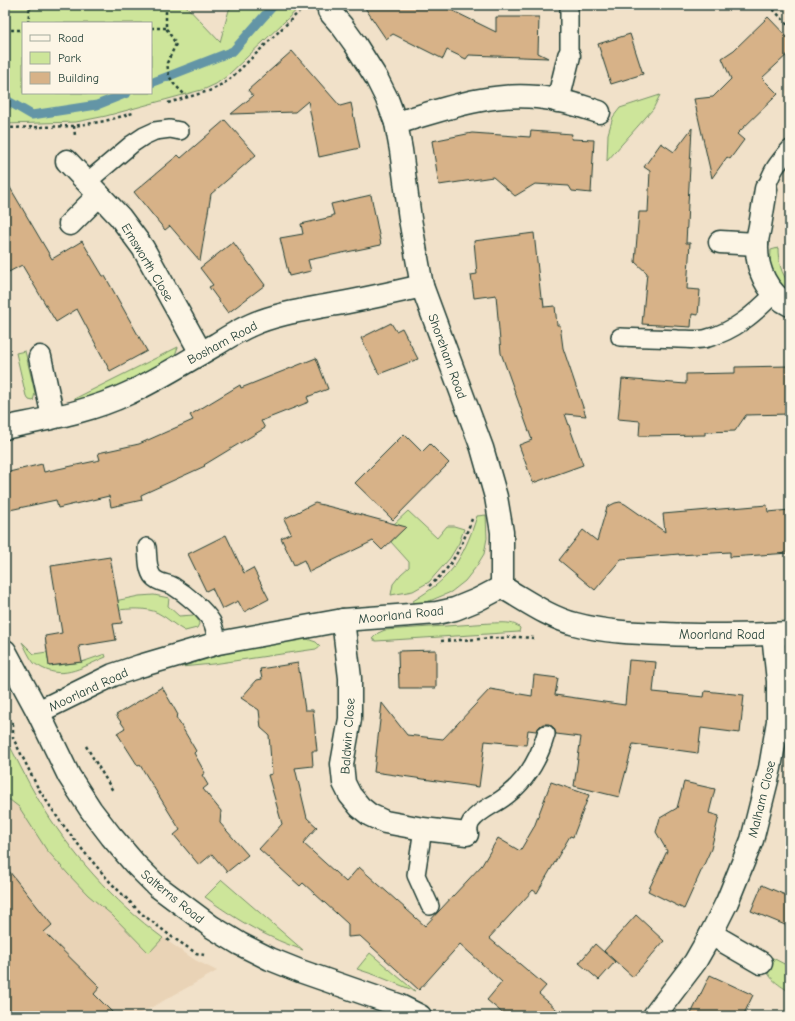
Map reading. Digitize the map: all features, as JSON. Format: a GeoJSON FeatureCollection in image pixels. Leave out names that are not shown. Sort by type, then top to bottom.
{"type":"FeatureCollection","features":[{"type":"Feature","properties":{"kind":"street","name":"Shoreham Road"},"geometry":{"type":"LineString","coordinates":[[329,11],[355,44],[377,79],[387,98],[396,123],[410,219],[422,286],[482,448],[496,498],[502,532],[502,587]]}},
{"type":"Feature","properties":{"kind":"street"},"geometry":{"type":"LineString","coordinates":[[558,101],[569,56]]}},
{"type":"Feature","properties":{"kind":"street"},"geometry":{"type":"LineString","coordinates":[[396,123],[475,101],[518,96],[537,97],[558,101],[578,105],[599,112]]}},
{"type":"Feature","properties":{"kind":"street","name":"Emsworth Close"},"geometry":{"type":"LineString","coordinates":[[67,162],[120,217],[143,248],[201,353]]}},
{"type":"Feature","properties":{"kind":"street"},"geometry":{"type":"LineString","coordinates":[[70,224],[93,189]]}},
{"type":"Feature","properties":{"kind":"street"},"geometry":{"type":"LineString","coordinates":[[766,189],[757,244],[758,257],[761,272],[766,284],[782,300]]}},
{"type":"Feature","properties":{"kind":"street"},"geometry":{"type":"LineString","coordinates":[[720,242],[757,244]]}},
{"type":"Feature","properties":{"kind":"street","name":"Bosham Road"},"geometry":{"type":"LineString","coordinates":[[5,428],[101,405],[126,395],[251,325],[268,318],[382,296],[422,286]]}},
{"type":"Feature","properties":{"kind":"street"},"geometry":{"type":"LineString","coordinates":[[40,357],[53,417]]}},
{"type":"Feature","properties":{"kind":"street","name":"Moorland Road"},"geometry":{"type":"LineString","coordinates":[[38,712],[113,675],[218,643],[343,620],[437,613],[454,609],[477,600],[502,587],[539,609],[556,617],[574,624],[598,629],[631,633],[698,635],[782,633]]}},
{"type":"Feature","properties":{"kind":"street","name":"Baldwin Close"},"geometry":{"type":"LineString","coordinates":[[343,620],[350,678],[350,719],[342,764],[344,783],[350,795],[360,807],[370,815],[385,822],[423,829],[467,834]]}},
{"type":"Feature","properties":{"kind":"street","name":"Malham Close"},"geometry":{"type":"LineString","coordinates":[[654,1016],[695,962],[711,934],[727,902],[752,840],[770,768],[778,721],[778,681],[782,633]]}},
{"type":"Feature","properties":{"kind":"street","name":"Salterns Road"},"geometry":{"type":"LineString","coordinates":[[5,650],[10,674],[38,712],[70,776],[91,810],[135,864],[157,886],[212,927],[240,944],[270,959],[398,1005],[420,1016]]}},
{"type":"Feature","properties":{"kind":"street"},"geometry":{"type":"LineString","coordinates":[[711,934],[761,963]]}},
{"type":"Feature","properties":{"kind":"lane"},"geometry":{"type":"LineString","coordinates":[[568,5],[569,56]]}},
{"type":"Feature","properties":{"kind":"lane"},"geometry":{"type":"LineString","coordinates":[[93,189],[132,144],[155,131],[170,129],[180,131]]}},
{"type":"Feature","properties":{"kind":"lane"},"geometry":{"type":"LineString","coordinates":[[766,189],[770,176],[777,164],[790,149]]}},
{"type":"Feature","properties":{"kind":"lane"},"geometry":{"type":"LineString","coordinates":[[620,338],[706,339],[736,327],[750,317],[782,300]]}},
{"type":"Feature","properties":{"kind":"lane"},"geometry":{"type":"LineString","coordinates":[[147,547],[152,576],[156,580],[172,586],[183,593],[204,612],[212,623],[218,643]]}},
{"type":"Feature","properties":{"kind":"lane"},"geometry":{"type":"LineString","coordinates":[[467,834],[471,823],[479,814],[506,796],[529,773],[537,760],[546,734]]}},
{"type":"Feature","properties":{"kind":"lane"},"geometry":{"type":"LineString","coordinates":[[423,829],[416,875],[430,906]]}},
{"type":"Feature","properties":{"kind":"path"},"geometry":{"type":"LineString","coordinates":[[28,22],[30,5]]}},
{"type":"Feature","properties":{"kind":"path"},"geometry":{"type":"LineString","coordinates":[[166,5],[166,28],[176,44],[168,62],[169,76],[174,84],[188,98]]}},
{"type":"Feature","properties":{"kind":"path"},"geometry":{"type":"LineString","coordinates":[[769,5],[790,27]]}},
{"type":"Feature","properties":{"kind":"path"},"geometry":{"type":"LineString","coordinates":[[167,104],[212,90],[229,80],[304,7]]}},
{"type":"Feature","properties":{"kind":"path"},"geometry":{"type":"LineString","coordinates":[[152,28],[166,28]]}},
{"type":"Feature","properties":{"kind":"path"},"geometry":{"type":"LineString","coordinates":[[5,30],[22,30]]}},
{"type":"Feature","properties":{"kind":"path"},"geometry":{"type":"LineString","coordinates":[[5,128],[74,126],[105,121],[140,111]]}},
{"type":"Feature","properties":{"kind":"path"},"geometry":{"type":"LineString","coordinates":[[428,587],[450,566],[460,550],[473,514]]}},
{"type":"Feature","properties":{"kind":"path"},"geometry":{"type":"LineString","coordinates":[[5,722],[14,724]]}},
{"type":"Feature","properties":{"kind":"path"},"geometry":{"type":"LineString","coordinates":[[168,942],[172,937]]}},
{"type":"Feature","properties":{"kind":"shaded area"},"geometry":{"type":"Polygon","coordinates":[[[5,737],[37,798],[59,831],[85,865],[117,899],[143,923],[195,960],[217,971],[136,1016],[5,1016],[5,737]]]}},
{"type":"Feature","properties":{"kind":"green space"},"geometry":{"type":"Polygon","coordinates":[[[5,5],[185,5],[220,42],[229,10],[234,5],[302,5],[227,76],[216,84],[205,89],[106,116],[76,122],[5,124],[5,5]]]}},
{"type":"Feature","properties":{"kind":"green space"},"geometry":{"type":"Polygon","coordinates":[[[660,95],[653,109],[607,161],[608,134],[613,117],[620,108],[660,95]]]}},
{"type":"Feature","properties":{"kind":"green space"},"geometry":{"type":"Polygon","coordinates":[[[778,248],[784,276],[790,284],[790,294],[777,281],[771,268],[771,250],[778,248]]]}},
{"type":"Feature","properties":{"kind":"green space"},"geometry":{"type":"Polygon","coordinates":[[[178,347],[175,355],[167,362],[126,386],[78,401],[74,399],[178,347]]]}},
{"type":"Feature","properties":{"kind":"green space"},"geometry":{"type":"Polygon","coordinates":[[[25,351],[35,393],[33,401],[29,400],[26,396],[16,353],[25,351]]]}},
{"type":"Feature","properties":{"kind":"green space"},"geometry":{"type":"Polygon","coordinates":[[[408,511],[437,538],[447,526],[454,526],[464,529],[459,543],[450,558],[429,582],[413,591],[391,595],[393,584],[409,567],[409,562],[391,542],[400,532],[393,525],[408,511]]]}},
{"type":"Feature","properties":{"kind":"green space"},"geometry":{"type":"Polygon","coordinates":[[[486,515],[487,538],[484,554],[465,581],[451,592],[412,606],[413,601],[437,584],[453,568],[466,546],[477,516],[486,515]]]}},
{"type":"Feature","properties":{"kind":"green space"},"geometry":{"type":"Polygon","coordinates":[[[154,595],[169,598],[168,606],[179,616],[194,615],[199,624],[197,628],[185,631],[162,615],[153,611],[138,609],[117,610],[115,601],[139,596],[154,595]]]}},
{"type":"Feature","properties":{"kind":"green space"},"geometry":{"type":"Polygon","coordinates":[[[511,623],[520,628],[519,632],[376,641],[372,639],[378,633],[385,630],[511,623]]]}},
{"type":"Feature","properties":{"kind":"green space"},"geometry":{"type":"Polygon","coordinates":[[[304,638],[316,642],[320,646],[316,649],[213,664],[181,667],[246,648],[304,638]]]}},
{"type":"Feature","properties":{"kind":"green space"},"geometry":{"type":"Polygon","coordinates":[[[22,642],[34,654],[47,652],[50,666],[82,662],[105,654],[106,657],[82,668],[59,673],[42,668],[34,663],[22,642]]]}},
{"type":"Feature","properties":{"kind":"green space"},"geometry":{"type":"Polygon","coordinates":[[[5,737],[38,799],[78,857],[110,892],[145,924],[163,938],[149,953],[112,915],[88,895],[68,874],[46,849],[19,807],[10,800],[5,799],[5,737]]]}},
{"type":"Feature","properties":{"kind":"green space"},"geometry":{"type":"Polygon","coordinates":[[[222,880],[303,950],[279,941],[254,928],[205,897],[222,880]]]}},
{"type":"Feature","properties":{"kind":"green space"},"geometry":{"type":"Polygon","coordinates":[[[370,953],[415,991],[357,969],[370,953]]]}},
{"type":"Feature","properties":{"kind":"green space"},"geometry":{"type":"Polygon","coordinates":[[[769,956],[790,967],[790,992],[778,984],[768,974],[766,965],[769,956]]]}},
{"type":"Feature","properties":{"kind":"building"},"geometry":{"type":"Polygon","coordinates":[[[363,5],[441,5],[496,32],[496,17],[539,17],[538,53],[548,58],[469,55],[466,59],[447,50],[443,59],[393,34],[386,39],[363,5]]]}},
{"type":"Feature","properties":{"kind":"building"},"geometry":{"type":"Polygon","coordinates":[[[768,17],[790,40],[790,52],[762,78],[778,94],[737,134],[744,140],[730,159],[727,157],[712,178],[694,99],[713,97],[731,79],[722,58],[734,50],[768,17]]]}},
{"type":"Feature","properties":{"kind":"building"},"geometry":{"type":"Polygon","coordinates":[[[630,34],[643,74],[611,84],[598,44],[630,34]]]}},
{"type":"Feature","properties":{"kind":"building"},"geometry":{"type":"Polygon","coordinates":[[[292,51],[340,106],[351,103],[360,148],[319,157],[308,101],[295,112],[231,114],[253,96],[248,90],[292,51]]]}},
{"type":"Feature","properties":{"kind":"building"},"geometry":{"type":"Polygon","coordinates":[[[225,120],[256,155],[211,194],[200,261],[170,226],[165,230],[134,192],[178,155],[181,158],[225,120]]]}},
{"type":"Feature","properties":{"kind":"building"},"geometry":{"type":"Polygon","coordinates":[[[692,128],[686,243],[690,243],[687,289],[700,290],[698,315],[692,314],[691,327],[642,324],[647,273],[635,262],[639,212],[648,212],[650,171],[644,167],[661,143],[674,152],[692,128]]]}},
{"type":"Feature","properties":{"kind":"building"},"geometry":{"type":"Polygon","coordinates":[[[531,131],[572,134],[571,139],[594,140],[591,193],[572,191],[569,186],[535,184],[515,196],[493,177],[439,185],[432,141],[472,133],[530,137],[531,131]]]}},
{"type":"Feature","properties":{"kind":"building"},"geometry":{"type":"Polygon","coordinates":[[[5,179],[52,259],[82,241],[103,276],[105,276],[147,351],[110,371],[77,309],[56,322],[22,265],[5,274],[5,179]]]}},
{"type":"Feature","properties":{"kind":"building"},"geometry":{"type":"Polygon","coordinates":[[[371,195],[381,245],[308,260],[311,271],[289,276],[280,238],[303,234],[301,224],[332,217],[332,215],[334,215],[331,204],[371,195]]]}},
{"type":"Feature","properties":{"kind":"building"},"geometry":{"type":"Polygon","coordinates":[[[534,233],[541,298],[543,298],[544,307],[555,306],[557,325],[560,325],[563,348],[586,416],[565,414],[583,465],[533,483],[519,445],[532,440],[501,353],[496,295],[474,298],[471,275],[477,274],[474,241],[534,233]]]}},
{"type":"Feature","properties":{"kind":"building"},"geometry":{"type":"Polygon","coordinates":[[[233,242],[265,285],[228,313],[209,287],[213,285],[200,268],[233,242]]]}},
{"type":"Feature","properties":{"kind":"building"},"geometry":{"type":"Polygon","coordinates":[[[391,323],[396,331],[402,328],[418,359],[379,374],[361,338],[391,323]]]}},
{"type":"Feature","properties":{"kind":"building"},"geometry":{"type":"Polygon","coordinates":[[[316,358],[328,389],[307,397],[309,402],[261,421],[265,428],[204,465],[205,466],[141,495],[142,500],[111,507],[109,496],[58,508],[56,500],[5,511],[5,473],[42,464],[44,472],[100,460],[98,453],[139,444],[193,420],[190,415],[240,385],[241,388],[316,358]]]}},
{"type":"Feature","properties":{"kind":"building"},"geometry":{"type":"Polygon","coordinates":[[[790,366],[790,414],[746,415],[735,431],[705,432],[705,435],[639,436],[640,421],[618,419],[622,379],[686,384],[686,374],[735,373],[735,367],[790,366]]]}},
{"type":"Feature","properties":{"kind":"building"},"geometry":{"type":"Polygon","coordinates":[[[404,434],[422,452],[430,444],[449,463],[393,520],[355,483],[404,434]]]}},
{"type":"Feature","properties":{"kind":"building"},"geometry":{"type":"Polygon","coordinates":[[[620,502],[665,532],[663,514],[767,505],[768,512],[790,510],[790,553],[730,557],[730,552],[679,554],[621,559],[595,590],[559,560],[583,530],[597,541],[607,507],[620,502]]]}},
{"type":"Feature","properties":{"kind":"building"},"geometry":{"type":"Polygon","coordinates":[[[315,503],[406,527],[382,550],[373,541],[309,572],[304,560],[294,565],[281,538],[291,533],[284,519],[315,503]]]}},
{"type":"Feature","properties":{"kind":"building"},"geometry":{"type":"Polygon","coordinates":[[[226,535],[244,573],[253,568],[269,599],[244,612],[238,601],[222,609],[212,588],[206,591],[188,554],[226,535]]]}},
{"type":"Feature","properties":{"kind":"building"},"geometry":{"type":"Polygon","coordinates":[[[110,557],[122,623],[113,624],[116,640],[79,646],[82,662],[49,666],[45,636],[62,633],[51,566],[110,557]]]}},
{"type":"Feature","properties":{"kind":"building"},"geometry":{"type":"Polygon","coordinates":[[[436,650],[436,688],[399,688],[398,651],[436,650]]]}},
{"type":"Feature","properties":{"kind":"building"},"geometry":{"type":"Polygon","coordinates":[[[629,660],[656,662],[653,692],[704,697],[705,691],[744,695],[740,733],[701,728],[698,753],[633,744],[619,797],[574,786],[581,737],[556,734],[554,728],[549,724],[543,724],[536,731],[528,730],[526,745],[485,741],[479,787],[374,772],[382,703],[407,735],[443,739],[490,689],[532,696],[534,675],[558,678],[555,695],[625,705],[629,660]]]}},
{"type":"Feature","properties":{"kind":"building"},"geometry":{"type":"Polygon","coordinates":[[[298,663],[305,710],[313,710],[317,751],[312,751],[313,766],[295,768],[307,818],[317,827],[303,843],[346,882],[359,867],[425,926],[482,865],[498,838],[520,851],[534,827],[551,782],[589,795],[573,837],[570,836],[537,893],[533,890],[489,938],[546,986],[539,994],[564,1016],[506,1016],[487,1000],[502,982],[460,944],[419,990],[360,936],[348,937],[348,924],[303,883],[300,886],[259,849],[282,824],[268,775],[272,774],[269,735],[261,728],[259,710],[241,698],[257,680],[262,679],[260,669],[298,663]]]}},
{"type":"Feature","properties":{"kind":"building"},"geometry":{"type":"Polygon","coordinates":[[[162,687],[178,715],[176,717],[196,751],[194,753],[205,773],[202,775],[208,785],[203,789],[221,811],[220,823],[248,855],[227,872],[212,854],[199,865],[174,835],[180,830],[140,765],[138,766],[117,733],[125,728],[116,715],[162,687]]]}},
{"type":"Feature","properties":{"kind":"building"},"geometry":{"type":"Polygon","coordinates":[[[684,782],[715,789],[709,813],[719,816],[711,849],[684,909],[648,891],[667,851],[656,832],[660,818],[677,808],[684,782]]]}},
{"type":"Feature","properties":{"kind":"building"},"geometry":{"type":"Polygon","coordinates":[[[5,866],[52,925],[44,932],[100,987],[94,994],[116,1016],[5,1016],[5,866]]]}},
{"type":"Feature","properties":{"kind":"building"},"geometry":{"type":"Polygon","coordinates":[[[762,885],[790,897],[790,927],[751,911],[762,885]]]}},
{"type":"Feature","properties":{"kind":"building"},"geometry":{"type":"Polygon","coordinates":[[[636,915],[664,941],[633,977],[604,951],[636,915]]]}},
{"type":"Feature","properties":{"kind":"building"},"geometry":{"type":"Polygon","coordinates":[[[595,944],[615,962],[599,980],[579,963],[595,944]]]}},
{"type":"Feature","properties":{"kind":"building"},"geometry":{"type":"Polygon","coordinates":[[[710,975],[753,995],[743,1016],[690,1016],[710,975]]]}},
{"type":"Feature","properties":{"kind":"waterway"},"geometry":{"type":"LineString","coordinates":[[152,83],[233,51],[274,5]]}},
{"type":"Feature","properties":{"kind":"waterway"},"geometry":{"type":"LineString","coordinates":[[5,95],[8,101],[32,115],[97,105],[124,94]]}}]}
